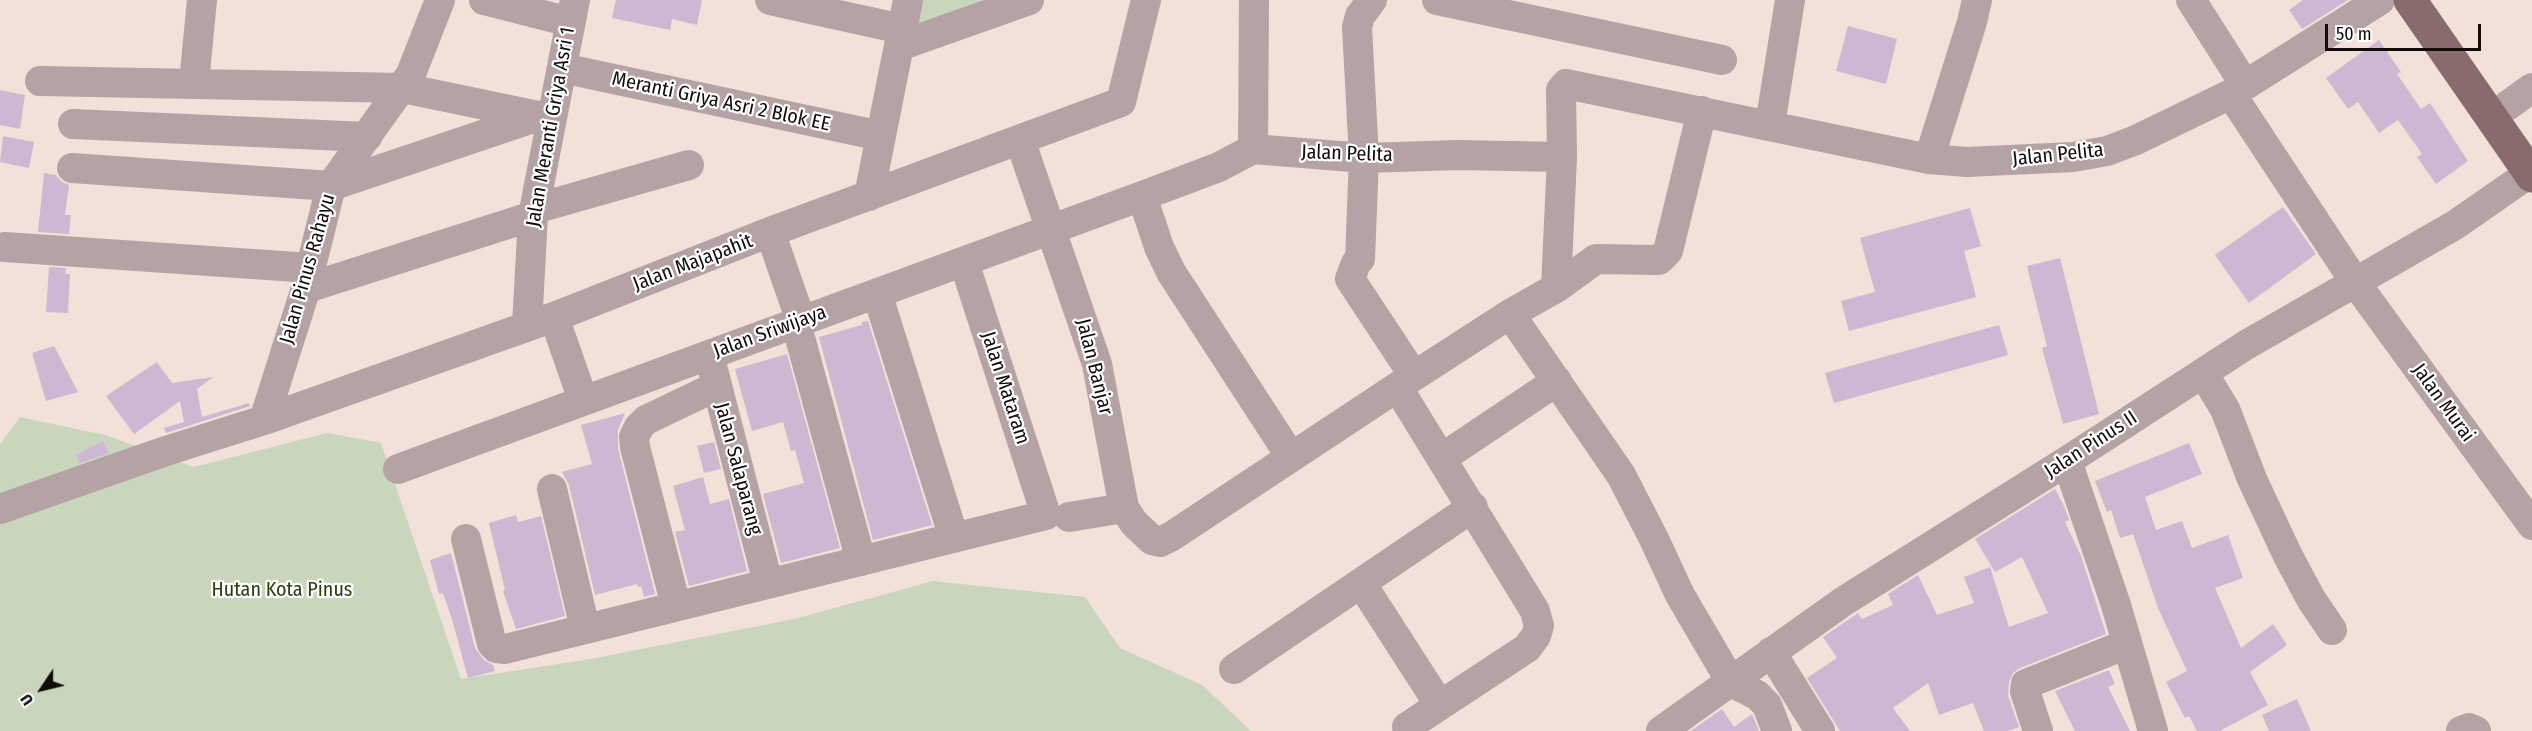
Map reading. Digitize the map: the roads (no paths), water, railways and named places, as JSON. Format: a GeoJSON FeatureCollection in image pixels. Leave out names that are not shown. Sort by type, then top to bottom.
{"type":"FeatureCollection","features":[{"type":"Feature","properties":{"kind":"main road"},"geometry":{"type":"LineString","coordinates":[[2410,0],[2531,163]]}},
{"type":"Feature","properties":{"kind":"main road"},"geometry":{"type":"LineString","coordinates":[[2431,0],[2519,97],[2531,163]]}},
{"type":"Feature","properties":{"kind":"street"},"geometry":{"type":"LineString","coordinates":[[194,83],[202,0]]}},
{"type":"Feature","properties":{"kind":"street","name":"Jalan Pinus Rahayu"},"geometry":{"type":"LineString","coordinates":[[264,420],[308,280],[330,186],[403,88],[411,74],[440,0]]}},
{"type":"Feature","properties":{"kind":"street"},"geometry":{"type":"LineString","coordinates":[[484,0],[573,11]]}},
{"type":"Feature","properties":{"kind":"street"},"geometry":{"type":"LineString","coordinates":[[770,0],[901,37],[1029,0]]}},
{"type":"Feature","properties":{"kind":"street"},"geometry":{"type":"LineString","coordinates":[[869,196],[908,0]]}},
{"type":"Feature","properties":{"kind":"street","name":"Jalan Majapahit"},"geometry":{"type":"LineString","coordinates":[[0,508],[264,420],[541,322],[770,232],[1121,102],[1146,0]]}},
{"type":"Feature","properties":{"kind":"street"},"geometry":{"type":"LineString","coordinates":[[1254,0],[1253,149],[1219,167],[1142,196],[1159,247],[1171,272],[1291,457]]}},
{"type":"Feature","properties":{"kind":"street"},"geometry":{"type":"LineString","coordinates":[[1372,0],[1360,16],[1357,27],[1364,158],[1360,259],[1350,279],[1406,382],[1442,458],[1536,611],[1539,626],[1536,636],[1527,648],[1407,726],[1409,731]]}},
{"type":"Feature","properties":{"kind":"street"},"geometry":{"type":"LineString","coordinates":[[1437,0],[1722,60]]}},
{"type":"Feature","properties":{"kind":"street"},"geometry":{"type":"LineString","coordinates":[[1770,125],[1790,0]]}},
{"type":"Feature","properties":{"kind":"street"},"geometry":{"type":"LineString","coordinates":[[1929,159],[1977,0]]}},
{"type":"Feature","properties":{"kind":"street","name":"Jalan Murai"},"geometry":{"type":"LineString","coordinates":[[2191,0],[2238,90],[2355,282],[2532,525]]}},
{"type":"Feature","properties":{"kind":"street","name":"Jalan Pelita"},"geometry":{"type":"LineString","coordinates":[[1253,149],[1364,158],[1457,154],[1562,157],[1561,90],[1566,84],[1929,159],[1967,162],[2073,157],[2107,151],[2136,140],[2238,90],[2380,0]]}},
{"type":"Feature","properties":{"kind":"street","name":"Jalan Meranti Griya Asri 1"},"geometry":{"type":"LineString","coordinates":[[541,322],[533,212],[545,114],[561,68],[573,11]]}},
{"type":"Feature","properties":{"kind":"street","name":"Meranti Griya Asri 2 Blok EE"},"geometry":{"type":"LineString","coordinates":[[561,68],[881,136]]}},
{"type":"Feature","properties":{"kind":"street"},"geometry":{"type":"LineString","coordinates":[[40,81],[403,88],[545,114]]}},
{"type":"Feature","properties":{"kind":"street"},"geometry":{"type":"LineString","coordinates":[[466,539],[494,647],[505,649],[954,538],[1058,516],[1124,508],[1134,523],[1152,540],[1160,542],[1510,314],[1556,288],[1596,259],[1659,260],[1668,251],[1702,111]]}},
{"type":"Feature","properties":{"kind":"street"},"geometry":{"type":"LineString","coordinates":[[72,168],[330,186],[545,114]]}},
{"type":"Feature","properties":{"kind":"street"},"geometry":{"type":"LineString","coordinates":[[73,124],[367,137]]}},
{"type":"Feature","properties":{"kind":"street","name":"Jalan Banjar"},"geometry":{"type":"LineString","coordinates":[[1020,140],[1053,229],[1097,364],[1124,508]]}},
{"type":"Feature","properties":{"kind":"street"},"geometry":{"type":"LineString","coordinates":[[1556,288],[1562,157]]}},
{"type":"Feature","properties":{"kind":"street","name":"Jalan Pinus II"},"geometry":{"type":"LineString","coordinates":[[1661,731],[1844,600],[2067,461],[2246,345],[2455,225],[2531,163]]}},
{"type":"Feature","properties":{"kind":"street"},"geometry":{"type":"LineString","coordinates":[[5,247],[308,280],[307,288],[533,212],[689,165]]}},
{"type":"Feature","properties":{"kind":"street","name":"Jalan Sriwijaya"},"geometry":{"type":"LineString","coordinates":[[398,468],[1142,196]]}},
{"type":"Feature","properties":{"kind":"street"},"geometry":{"type":"LineString","coordinates":[[770,232],[799,322],[861,561]]}},
{"type":"Feature","properties":{"kind":"street","name":"Jalan Mataram"},"geometry":{"type":"LineString","coordinates":[[964,261],[1058,516]]}},
{"type":"Feature","properties":{"kind":"street"},"geometry":{"type":"LineString","coordinates":[[877,293],[954,538]]}},
{"type":"Feature","properties":{"kind":"street"},"geometry":{"type":"LineString","coordinates":[[1510,314],[1621,475],[1680,595],[1731,682],[1757,695],[1767,705],[1777,731]]}},
{"type":"Feature","properties":{"kind":"street"},"geometry":{"type":"LineString","coordinates":[[541,322],[583,400]]}},
{"type":"Feature","properties":{"kind":"street","name":"Jalan Salaparang"},"geometry":{"type":"LineString","coordinates":[[709,354],[768,583]]}},
{"type":"Feature","properties":{"kind":"street"},"geometry":{"type":"LineString","coordinates":[[2203,373],[2225,409],[2249,471],[2288,556],[2311,599],[2332,630]]}},
{"type":"Feature","properties":{"kind":"street"},"geometry":{"type":"LineString","coordinates":[[1442,458],[1557,381]]}},
{"type":"Feature","properties":{"kind":"street"},"geometry":{"type":"LineString","coordinates":[[676,606],[634,437],[646,420],[717,386]]}},
{"type":"Feature","properties":{"kind":"street"},"geometry":{"type":"LineString","coordinates":[[2067,461],[2154,731]]}},
{"type":"Feature","properties":{"kind":"street"},"geometry":{"type":"LineString","coordinates":[[552,489],[585,628]]}},
{"type":"Feature","properties":{"kind":"street"},"geometry":{"type":"LineString","coordinates":[[1234,669],[1473,507]]}},
{"type":"Feature","properties":{"kind":"street"},"geometry":{"type":"LineString","coordinates":[[1361,583],[1439,704]]}},
{"type":"Feature","properties":{"kind":"street"},"geometry":{"type":"LineString","coordinates":[[2038,731],[2025,691],[2026,684],[2127,644]]}},
{"type":"Feature","properties":{"kind":"street"},"geometry":{"type":"LineString","coordinates":[[1772,652],[1820,731]]}},
{"type":"Feature","properties":{"kind":"street"},"geometry":{"type":"LineString","coordinates":[[2461,731],[2469,729],[2476,731]]}},
{"type":"Feature","properties":{"kind":"park label","name":"Hutan Kota Pinus"},"geometry":{"type":"Point","coordinates":[282,590]}}]}
